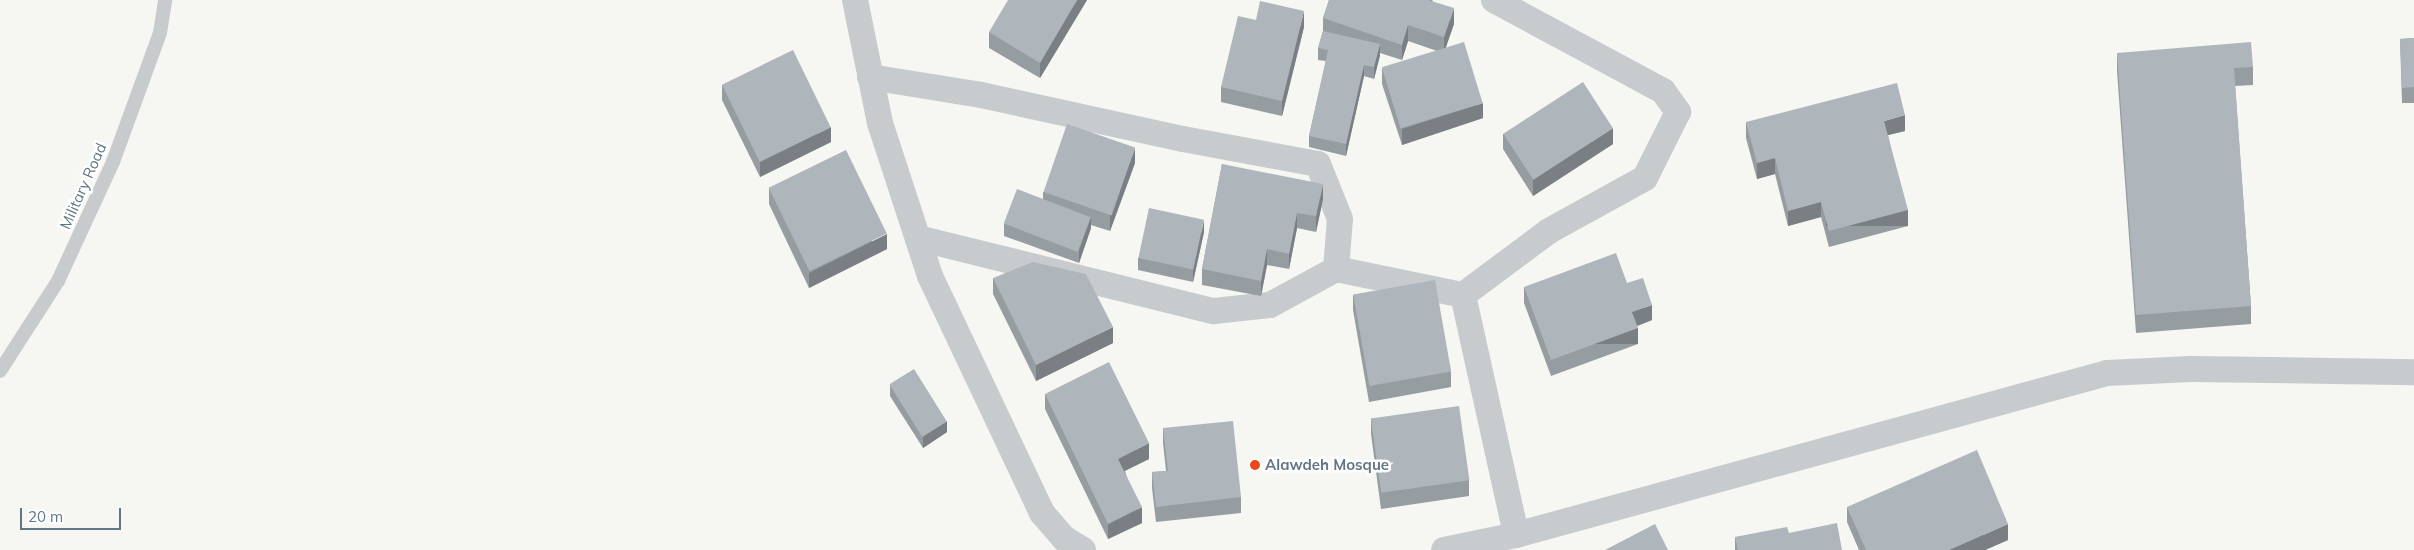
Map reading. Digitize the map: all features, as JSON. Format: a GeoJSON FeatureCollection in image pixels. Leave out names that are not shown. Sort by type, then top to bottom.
{"type":"FeatureCollection","features":[{"type":"Feature","properties":{"kind":"street"},"geometry":{"type":"LineString","coordinates":[[854,0],[880,123],[930,276],[1042,513],[1065,538],[1080,549]]}},
{"type":"Feature","properties":{"kind":"street"},"geometry":{"type":"LineString","coordinates":[[918,238],[1214,311],[1270,305],[1336,269],[1463,295],[1549,230],[1645,178],[1678,112],[1663,91],[1494,0]]}},
{"type":"Feature","properties":{"kind":"street"},"geometry":{"type":"LineString","coordinates":[[870,78],[981,95],[1183,140],[1318,164],[1340,219],[1336,269]]}},
{"type":"Feature","properties":{"kind":"street"},"geometry":{"type":"LineString","coordinates":[[1463,295],[1516,535]]}},
{"type":"Feature","properties":{"kind":"street"},"geometry":{"type":"LineString","coordinates":[[1444,550],[1477,547],[2107,373],[2190,369],[2414,372]]}},
{"type":"Feature","properties":{"kind":"lane","name":"Military Road"},"geometry":{"type":"LineString","coordinates":[[0,371],[58,281],[113,162],[160,33],[164,0]]}},
{"type":"Feature","properties":{"kind":"building"},"geometry":{"type":"Polygon","coordinates":[[[1008,0],[1077,0],[1040,63],[989,32],[1008,0]]]}},
{"type":"Feature","properties":{"kind":"building"},"geometry":{"type":"Polygon","coordinates":[[[1329,0],[1428,0],[1454,8],[1444,37],[1408,25],[1402,45],[1323,18],[1329,0]]]}},
{"type":"Feature","properties":{"kind":"building"},"geometry":{"type":"Polygon","coordinates":[[[1260,1],[1304,11],[1282,101],[1221,87],[1238,16],[1256,20],[1260,1]]]}},
{"type":"Feature","properties":{"kind":"building"},"geometry":{"type":"Polygon","coordinates":[[[1323,31],[1380,44],[1374,67],[1364,65],[1346,144],[1309,136],[1328,50],[1318,48],[1323,31]]]}},
{"type":"Feature","properties":{"kind":"building"},"geometry":{"type":"Polygon","coordinates":[[[2414,38],[2414,87],[2402,88],[2400,39],[2414,38]]]}},
{"type":"Feature","properties":{"kind":"building"},"geometry":{"type":"Polygon","coordinates":[[[1464,42],[1483,103],[1400,128],[1382,67],[1464,42]]]}},
{"type":"Feature","properties":{"kind":"building"},"geometry":{"type":"Polygon","coordinates":[[[2251,42],[2253,67],[2234,68],[2251,306],[2136,315],[2117,53],[2251,42]]]}},
{"type":"Feature","properties":{"kind":"building"},"geometry":{"type":"Polygon","coordinates":[[[793,50],[831,127],[760,162],[722,85],[793,50]]]}},
{"type":"Feature","properties":{"kind":"building"},"geometry":{"type":"Polygon","coordinates":[[[1583,82],[1613,128],[1533,180],[1503,134],[1583,82]]]}},
{"type":"Feature","properties":{"kind":"building"},"geometry":{"type":"Polygon","coordinates":[[[1897,83],[1905,115],[1884,121],[1908,210],[1829,231],[1821,202],[1788,211],[1775,158],[1757,163],[1746,122],[1897,83]]]}},
{"type":"Feature","properties":{"kind":"building"},"geometry":{"type":"Polygon","coordinates":[[[1067,124],[1135,147],[1112,216],[1044,192],[1067,124]]]}},
{"type":"Feature","properties":{"kind":"building"},"geometry":{"type":"Polygon","coordinates":[[[846,150],[887,234],[809,271],[769,188],[846,150]]]}},
{"type":"Feature","properties":{"kind":"building"},"geometry":{"type":"Polygon","coordinates":[[[1222,164],[1323,184],[1316,216],[1297,213],[1289,254],[1267,249],[1261,281],[1202,269],[1222,164]]]}},
{"type":"Feature","properties":{"kind":"building"},"geometry":{"type":"Polygon","coordinates":[[[1017,189],[1091,217],[1077,252],[1004,224],[1017,189]]]}},
{"type":"Feature","properties":{"kind":"building"},"geometry":{"type":"Polygon","coordinates":[[[1149,208],[1204,220],[1193,270],[1138,258],[1149,208]]]}},
{"type":"Feature","properties":{"kind":"building"},"geometry":{"type":"Polygon","coordinates":[[[1616,253],[1627,283],[1643,278],[1652,305],[1632,312],[1638,328],[1551,360],[1524,287],[1616,253]]]}},
{"type":"Feature","properties":{"kind":"building"},"geometry":{"type":"Polygon","coordinates":[[[1033,262],[1086,274],[1113,327],[1036,365],[993,278],[1033,262]]]}},
{"type":"Feature","properties":{"kind":"building"},"geometry":{"type":"Polygon","coordinates":[[[1435,280],[1451,372],[1369,386],[1353,294],[1435,280]]]}},
{"type":"Feature","properties":{"kind":"building"},"geometry":{"type":"Polygon","coordinates":[[[1109,362],[1149,443],[1118,459],[1142,507],[1108,524],[1045,394],[1109,362]]]}},
{"type":"Feature","properties":{"kind":"building"},"geometry":{"type":"Polygon","coordinates":[[[914,369],[947,422],[922,437],[889,384],[914,369]]]}},
{"type":"Feature","properties":{"kind":"building"},"geometry":{"type":"Polygon","coordinates":[[[1459,406],[1469,480],[1381,493],[1371,418],[1459,406]]]}},
{"type":"Feature","properties":{"kind":"building"},"geometry":{"type":"Polygon","coordinates":[[[1233,421],[1241,497],[1156,507],[1152,472],[1168,471],[1163,428],[1233,421]]]}},
{"type":"Feature","properties":{"kind":"building"},"geometry":{"type":"Polygon","coordinates":[[[1977,450],[2008,524],[1949,550],[1866,550],[1847,507],[1977,450]]]}},
{"type":"Feature","properties":{"kind":"building"},"geometry":{"type":"Polygon","coordinates":[[[1837,523],[1842,550],[1738,550],[1735,537],[1787,527],[1789,533],[1837,523]]]}},
{"type":"Feature","properties":{"kind":"building"},"geometry":{"type":"Polygon","coordinates":[[[1655,524],[1668,550],[1605,550],[1655,524]]]}},
{"type":"Feature","properties":{"kind":"place","name":"Alawdeh Mosque"},"geometry":{"type":"Point","coordinates":[1255,465]}}]}
